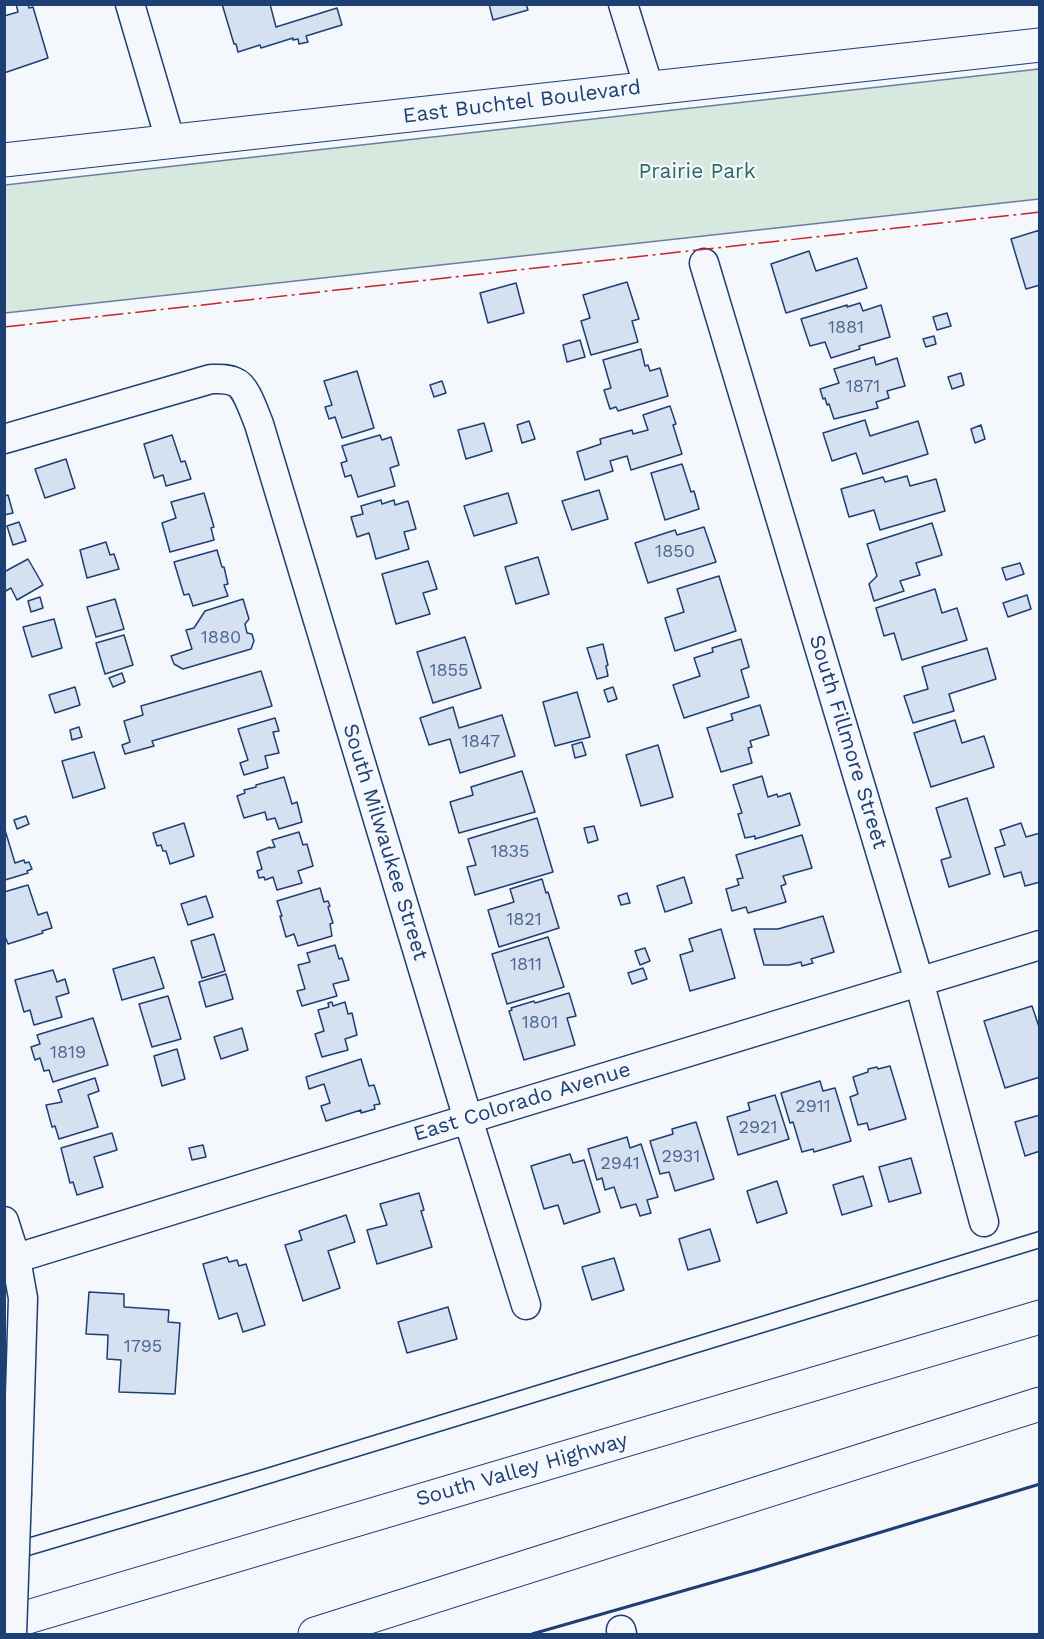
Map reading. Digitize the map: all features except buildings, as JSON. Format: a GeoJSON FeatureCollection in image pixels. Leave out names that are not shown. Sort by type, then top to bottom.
{"type":"FeatureCollection","features":[{"type":"Feature","properties":{"kind":"main road","name":"East Buchtel Boulevard"},"geometry":{"type":"LineString","coordinates":[[4,160],[1040,45]]}},
{"type":"Feature","properties":{"kind":"main road"},"geometry":{"type":"LineString","coordinates":[[753,1402],[1040,1295]]}},
{"type":"Feature","properties":{"kind":"main road","name":"South Valley Highway"},"geometry":{"type":"LineString","coordinates":[[4,1624],[1040,1317]]}},
{"type":"Feature","properties":{"kind":"main road"},"geometry":{"type":"LineString","coordinates":[[315,1635],[1040,1404]]}},
{"type":"Feature","properties":{"kind":"main road"},"geometry":{"type":"LineString","coordinates":[[719,1507],[1040,1428]]}},
{"type":"Feature","properties":{"kind":"street"},"geometry":{"type":"LineString","coordinates":[[130,4],[171,142]]}},
{"type":"Feature","properties":{"kind":"street"},"geometry":{"type":"LineString","coordinates":[[623,4],[649,88]]}},
{"type":"Feature","properties":{"kind":"street","name":"South Fillmore Street"},"geometry":{"type":"LineString","coordinates":[[704,263],[919,981],[984,1222]]}},
{"type":"Feature","properties":{"kind":"street","name":"South Milwaukee Street"},"geometry":{"type":"LineString","coordinates":[[4,439],[195,382],[211,379],[238,382],[246,393],[259,424],[526,1305]]}},
{"type":"Feature","properties":{"kind":"street","name":"East Colorado Avenue"},"geometry":{"type":"LineString","coordinates":[[10,1260],[1040,945]]}},
{"type":"Feature","properties":{"kind":"street"},"geometry":{"type":"LineString","coordinates":[[4,1221],[10,1260],[23,1298],[12,1635]]}},
{"type":"Feature","properties":{"kind":"green space","name":"Prairie Park"},"geometry":{"type":"Polygon","coordinates":[[[1039,69],[1039,199],[5,313],[5,185],[1039,69]]]}},
{"type":"Feature","properties":{"kind":"tram line"},"geometry":{"type":"LineString","coordinates":[[4,1545],[264,1469],[1040,1231]]}},
{"type":"Feature","properties":{"kind":"tram line"},"geometry":{"type":"LineString","coordinates":[[4,1563],[1040,1248]]}},
{"type":"Feature","properties":{"kind":"wall"},"geometry":{"type":"LineString","coordinates":[[532,1634],[756,1570],[1040,1484]]}},
{"type":"Feature","properties":{"kind":"power"},"geometry":{"type":"LineString","coordinates":[[4,327],[1040,212]]}}]}
